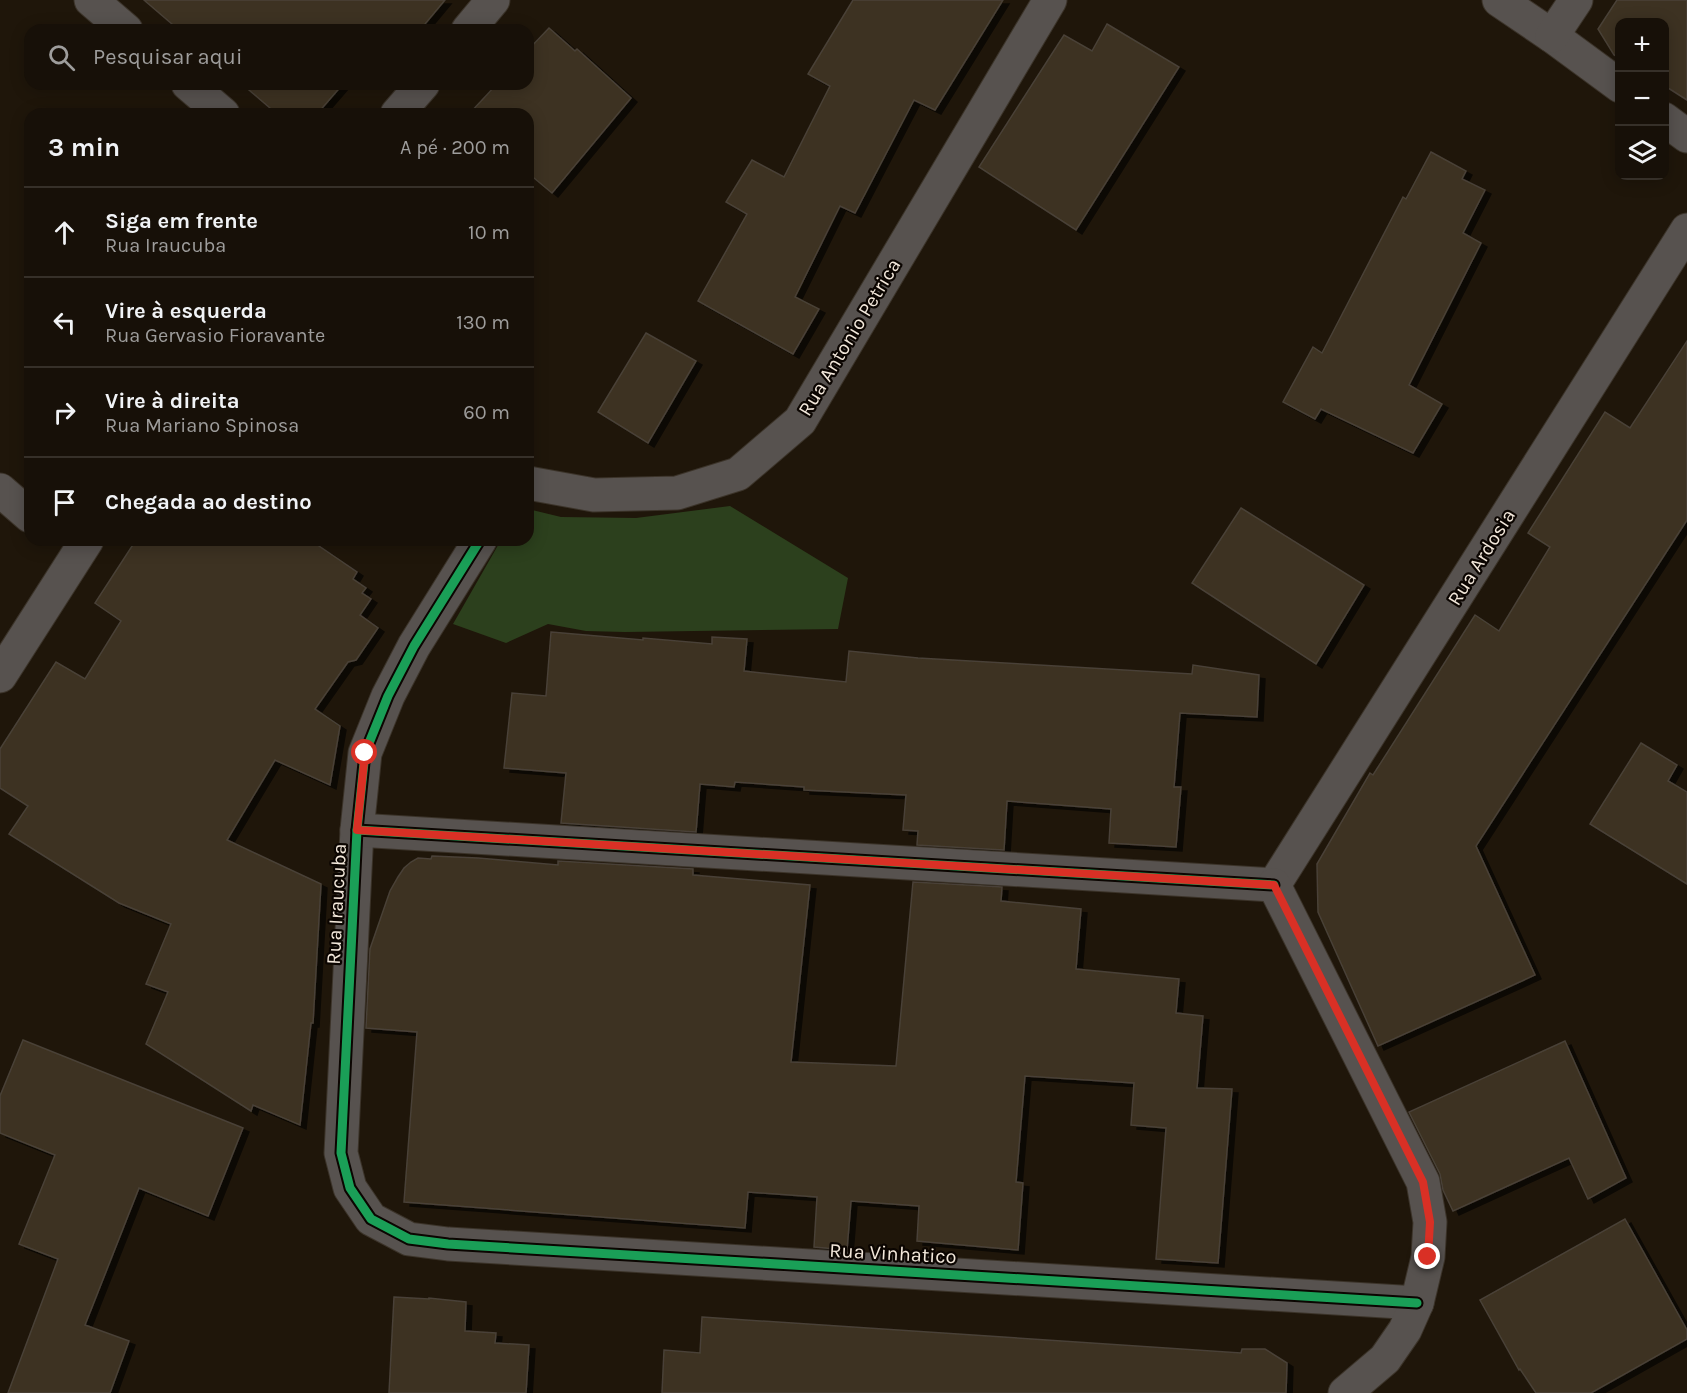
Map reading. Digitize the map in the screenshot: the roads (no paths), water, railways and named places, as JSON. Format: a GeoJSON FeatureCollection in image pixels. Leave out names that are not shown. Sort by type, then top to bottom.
{"type":"FeatureCollection","features":[{"type":"Feature","properties":{"kind":"street"},"geometry":{"type":"LineString","coordinates":[[91,0],[119,24]]}},
{"type":"Feature","properties":{"kind":"street"},"geometry":{"type":"LineString","coordinates":[[473,24],[493,0]]}},
{"type":"Feature","properties":{"kind":"street","name":"Rua Antonio Petrica"},"geometry":{"type":"LineString","coordinates":[[534,484],[594,495],[677,493],[738,474],[800,421],[1050,0]]}},
{"type":"Feature","properties":{"kind":"street"},"geometry":{"type":"LineString","coordinates":[[1499,0],[1615,82]]}},
{"type":"Feature","properties":{"kind":"street"},"geometry":{"type":"LineString","coordinates":[[1552,36],[1576,0]]}},
{"type":"Feature","properties":{"kind":"street"},"geometry":{"type":"LineString","coordinates":[[195,90],[216,108]]}},
{"type":"Feature","properties":{"kind":"street"},"geometry":{"type":"LineString","coordinates":[[403,108],[418,90]]}},
{"type":"Feature","properties":{"kind":"street"},"geometry":{"type":"LineString","coordinates":[[1669,122],[1687,136]]}},
{"type":"Feature","properties":{"kind":"street","name":"Rua Ardosia"},"geometry":{"type":"LineString","coordinates":[[1274,885],[1687,230]]}},
{"type":"Feature","properties":{"kind":"street"},"geometry":{"type":"LineString","coordinates":[[0,490],[24,511]]}},
{"type":"Feature","properties":{"kind":"street"},"geometry":{"type":"LineString","coordinates":[[0,676],[72,546]]}},
{"type":"Feature","properties":{"kind":"street","name":"Rua Iraucuba"},"geometry":{"type":"LineString","coordinates":[[371,1219],[350,1188],[341,1153],[357,830],[365,753],[387,696],[414,646],[476,546]]}},
{"type":"Feature","properties":{"kind":"street"},"geometry":{"type":"LineString","coordinates":[[357,830],[1274,885],[1423,1182],[1430,1222],[1428,1257],[1418,1303],[1405,1330],[1385,1359],[1345,1393]]}},
{"type":"Feature","properties":{"kind":"street","name":"Rua Vinhatico"},"geometry":{"type":"LineString","coordinates":[[371,1219],[409,1239],[448,1244],[1418,1303]]}}]}
